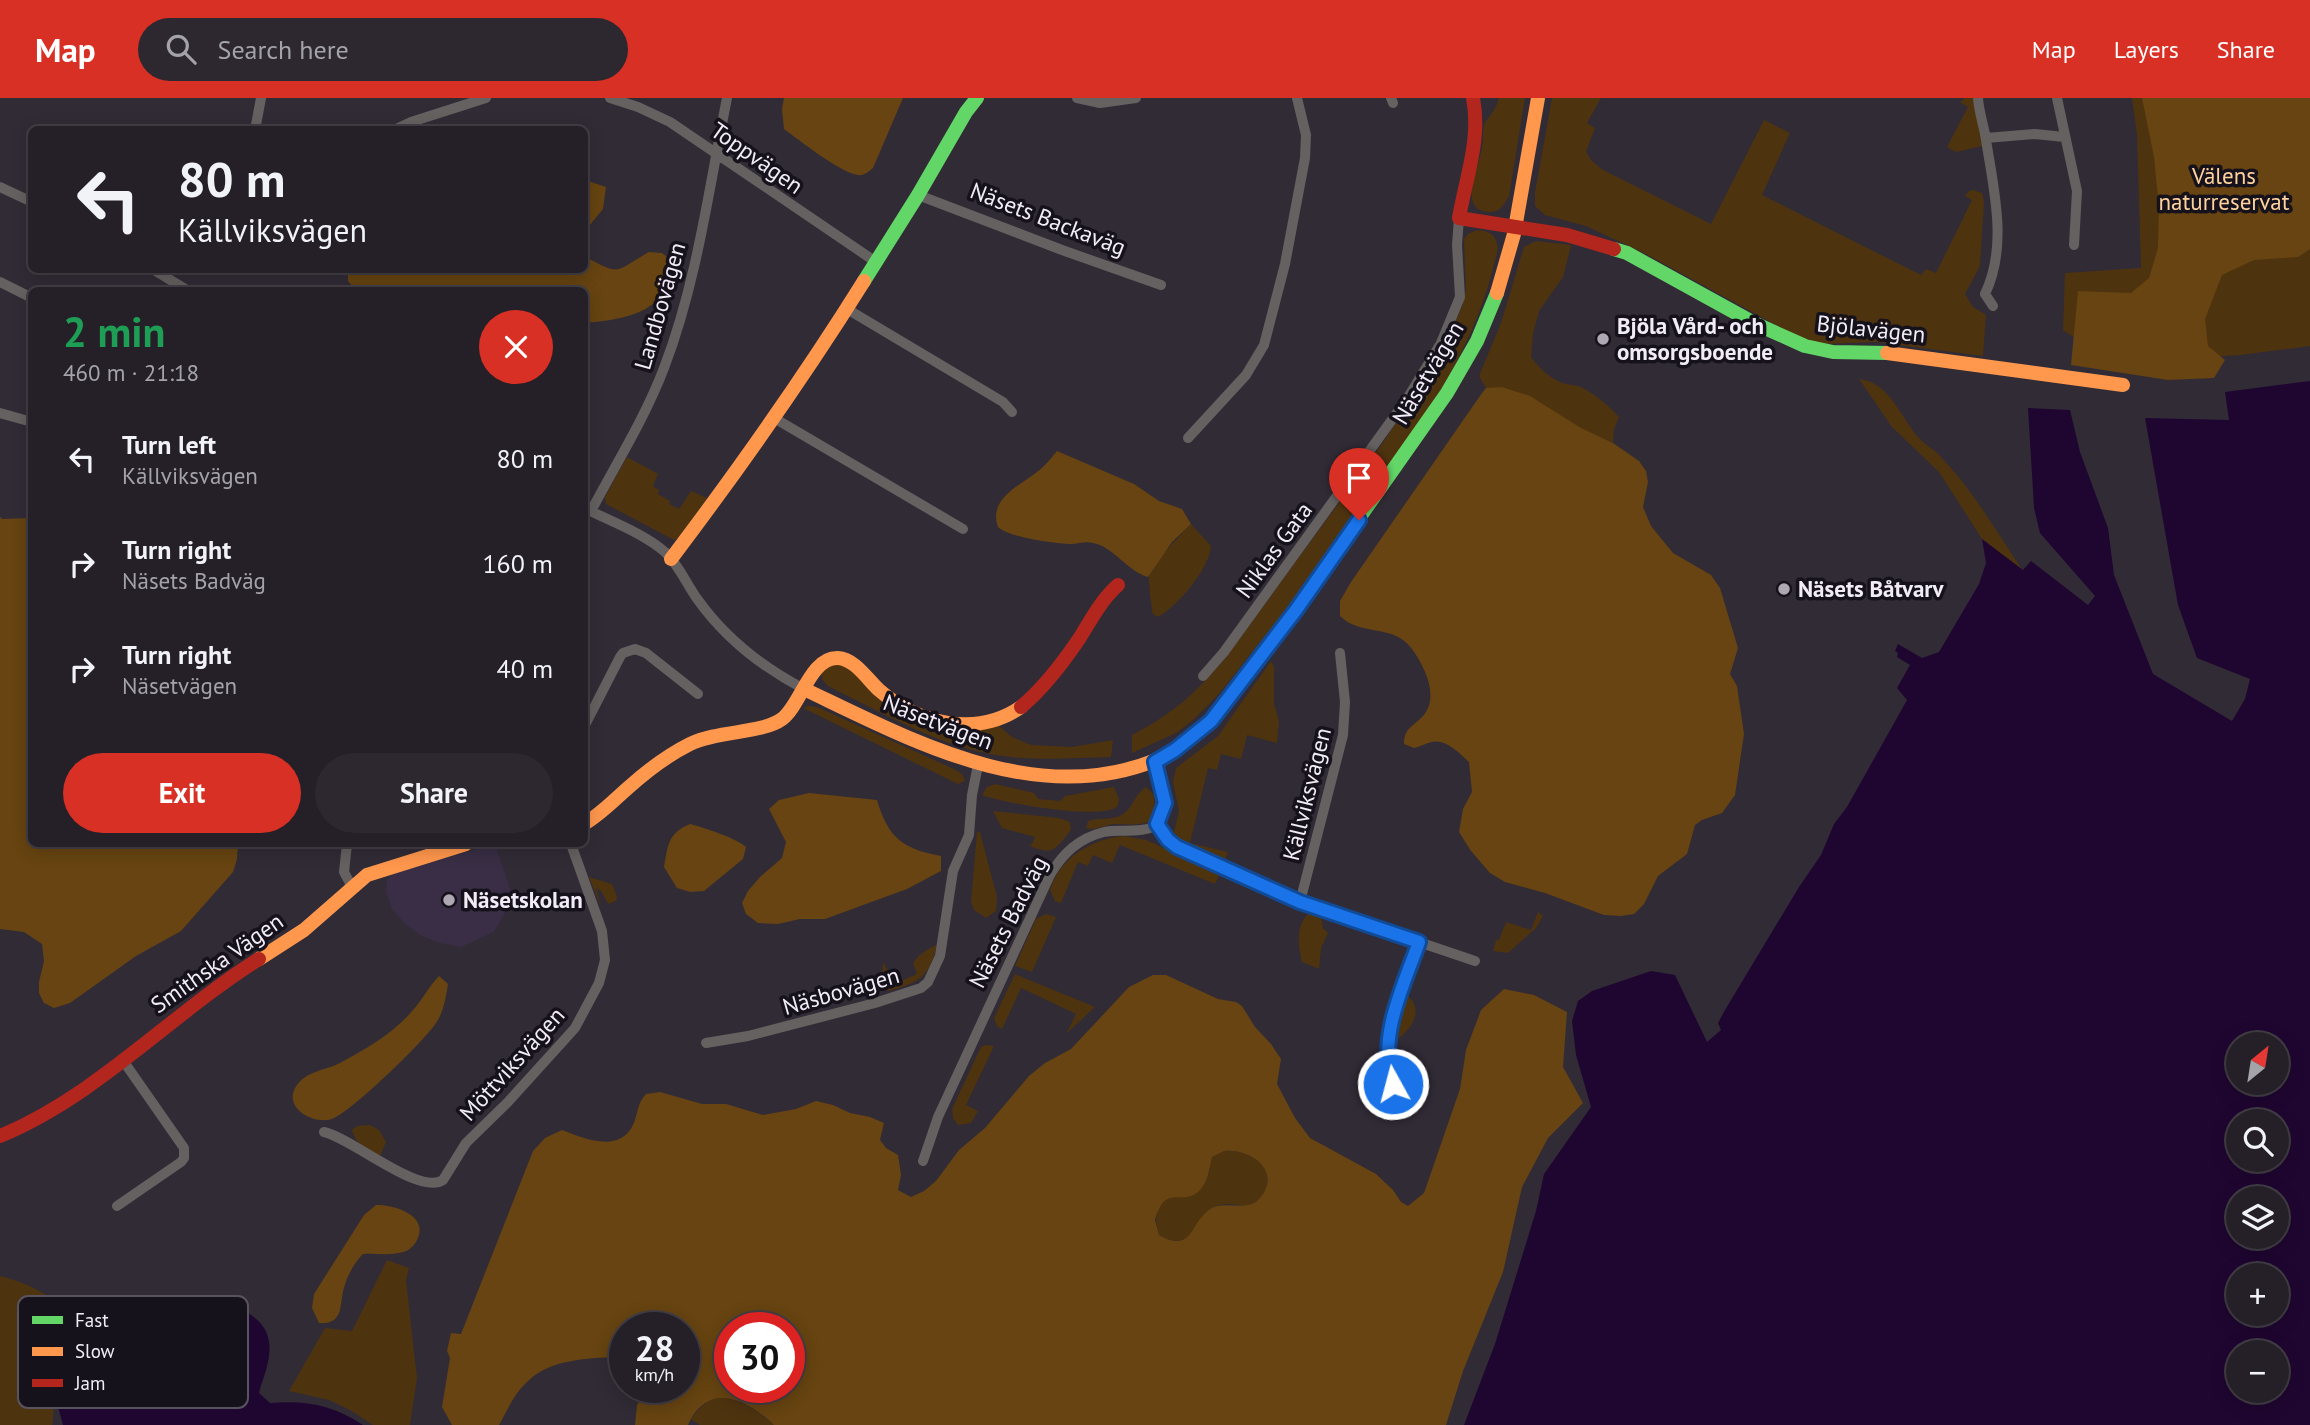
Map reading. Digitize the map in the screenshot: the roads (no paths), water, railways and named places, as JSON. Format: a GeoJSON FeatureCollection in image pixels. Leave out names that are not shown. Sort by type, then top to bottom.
{"type":"FeatureCollection","features":[{"type":"Feature","properties":{"kind":"street"},"geometry":{"type":"LineString","coordinates":[[255,126],[261,98]]}},
{"type":"Feature","properties":{"kind":"street"},"geometry":{"type":"LineString","coordinates":[[406,126],[486,98]]}},
{"type":"Feature","properties":{"kind":"street","name":"Toppvägen"},"geometry":{"type":"LineString","coordinates":[[610,98],[670,122],[876,262]]}},
{"type":"Feature","properties":{"kind":"street","name":"Landbovägen"},"geometry":{"type":"LineString","coordinates":[[588,510],[664,367],[694,267],[727,98]]}},
{"type":"Feature","properties":{"kind":"street"},"geometry":{"type":"LineString","coordinates":[[671,559],[735,474],[847,309],[918,195],[965,112],[977,98]]}},
{"type":"Feature","properties":{"kind":"street"},"geometry":{"type":"LineString","coordinates":[[1077,98],[1100,103],[1136,98]]}},
{"type":"Feature","properties":{"kind":"street"},"geometry":{"type":"LineString","coordinates":[[1188,438],[1246,374],[1264,345],[1285,264],[1305,158],[1307,135],[1297,98]]}},
{"type":"Feature","properties":{"kind":"street"},"geometry":{"type":"LineString","coordinates":[[1459,218],[1476,133],[1477,117],[1473,98]]}},
{"type":"Feature","properties":{"kind":"street","name":"Näsetvägen"},"geometry":{"type":"LineString","coordinates":[[804,689],[914,741],[978,765],[1027,775],[1093,777],[1155,762],[1196,735],[1226,703],[1296,610],[1453,384],[1477,342],[1505,266],[1538,98]]}},
{"type":"Feature","properties":{"kind":"street"},"geometry":{"type":"LineString","coordinates":[[1978,98],[1996,200],[1994,275],[1985,294],[1993,306]]}},
{"type":"Feature","properties":{"kind":"street"},"geometry":{"type":"LineString","coordinates":[[2057,98],[2077,191],[2074,245]]}},
{"type":"Feature","properties":{"kind":"street"},"geometry":{"type":"LineString","coordinates":[[1986,138],[2022,134],[2064,137]]}},
{"type":"Feature","properties":{"kind":"street"},"geometry":{"type":"LineString","coordinates":[[0,187],[28,200]]}},
{"type":"Feature","properties":{"kind":"street","name":"Näsets Backaväg"},"geometry":{"type":"LineString","coordinates":[[918,195],[1161,285]]}},
{"type":"Feature","properties":{"kind":"street","name":"Bjölavägen"},"geometry":{"type":"LineString","coordinates":[[1459,218],[1567,235],[1628,253],[1754,323],[1805,346],[1833,352],[1898,353],[2123,385]]}},
{"type":"Feature","properties":{"kind":"street","name":"Niklas Gata"},"geometry":{"type":"LineString","coordinates":[[1203,676],[1224,652],[1408,399],[1427,368],[1451,323],[1460,298],[1457,245],[1459,218]]}},
{"type":"Feature","properties":{"kind":"street"},"geometry":{"type":"LineString","coordinates":[[159,273],[182,287]]}},
{"type":"Feature","properties":{"kind":"street"},"geometry":{"type":"LineString","coordinates":[[0,282],[28,296]]}},
{"type":"Feature","properties":{"kind":"street"},"geometry":{"type":"LineString","coordinates":[[847,309],[1003,402],[1012,412]]}},
{"type":"Feature","properties":{"kind":"street"},"geometry":{"type":"LineString","coordinates":[[0,413],[28,421]]}},
{"type":"Feature","properties":{"kind":"street"},"geometry":{"type":"LineString","coordinates":[[774,418],[963,529]]}},
{"type":"Feature","properties":{"kind":"street"},"geometry":{"type":"LineString","coordinates":[[588,510],[656,545],[671,559],[697,599],[731,639],[779,677],[804,689]]}},
{"type":"Feature","properties":{"kind":"street"},"geometry":{"type":"LineString","coordinates":[[588,821],[650,771],[701,739],[778,722],[793,709],[819,665],[826,660],[844,659],[854,665],[884,695],[922,716],[965,726],[989,725],[1015,712],[1037,694],[1076,643],[1103,601],[1118,585]]}},
{"type":"Feature","properties":{"kind":"street"},"geometry":{"type":"LineString","coordinates":[[588,719],[615,665],[623,653],[632,650],[646,653],[698,694]]}},
{"type":"Feature","properties":{"kind":"street","name":"Källviksvägen"},"geometry":{"type":"LineString","coordinates":[[1300,902],[1343,736],[1345,711],[1340,653]]}},
{"type":"Feature","properties":{"kind":"street"},"geometry":{"type":"LineString","coordinates":[[1155,762],[1165,803],[1157,824]]}},
{"type":"Feature","properties":{"kind":"street","name":"Näsbovägen"},"geometry":{"type":"LineString","coordinates":[[706,1043],[760,1033],[868,1005],[921,988],[928,982],[940,956],[953,871],[969,835],[972,795],[978,765]]}},
{"type":"Feature","properties":{"kind":"street","name":"Källviksvägen"},"geometry":{"type":"LineString","coordinates":[[1157,824],[1168,840],[1177,847],[1300,902],[1475,961]]}},
{"type":"Feature","properties":{"kind":"street","name":"Näsets Badväg"},"geometry":{"type":"LineString","coordinates":[[923,1161],[938,1117],[1057,863],[1075,845],[1090,837],[1106,832],[1147,830],[1157,824]]}},
{"type":"Feature","properties":{"kind":"street"},"geometry":{"type":"LineString","coordinates":[[346,847],[344,872],[352,887]]}},
{"type":"Feature","properties":{"kind":"street","name":"Smithska Vägen"},"geometry":{"type":"LineString","coordinates":[[0,1136],[23,1126],[77,1094],[230,978],[304,930],[352,887],[376,870],[456,847]]}},
{"type":"Feature","properties":{"kind":"street","name":"Möttviksvägen"},"geometry":{"type":"LineString","coordinates":[[324,1132],[337,1134],[388,1166],[428,1183],[443,1180],[466,1143],[509,1102],[565,1039],[582,1017],[599,984],[605,948],[599,918],[572,847]]}},
{"type":"Feature","properties":{"kind":"street"},"geometry":{"type":"LineString","coordinates":[[1398,1093],[1389,1073],[1389,1040],[1401,993],[1419,942]]}},
{"type":"Feature","properties":{"kind":"street"},"geometry":{"type":"LineString","coordinates":[[117,1206],[181,1162],[185,1154],[184,1148],[122,1059]]}},
{"type":"Feature","properties":{"kind":"place","name":"Bjöla Vård- och omsorgsboende"},"geometry":{"type":"Point","coordinates":[1603,339]}},
{"type":"Feature","properties":{"kind":"place","name":"Näsets Båtvarv"},"geometry":{"type":"Point","coordinates":[1784,589]}},
{"type":"Feature","properties":{"kind":"place","name":"Näsetskolan"},"geometry":{"type":"Point","coordinates":[449,900]}},
{"type":"Feature","properties":{"kind":"park label","name":"Välens naturreservat"},"geometry":{"type":"Point","coordinates":[2224,189]}}]}
